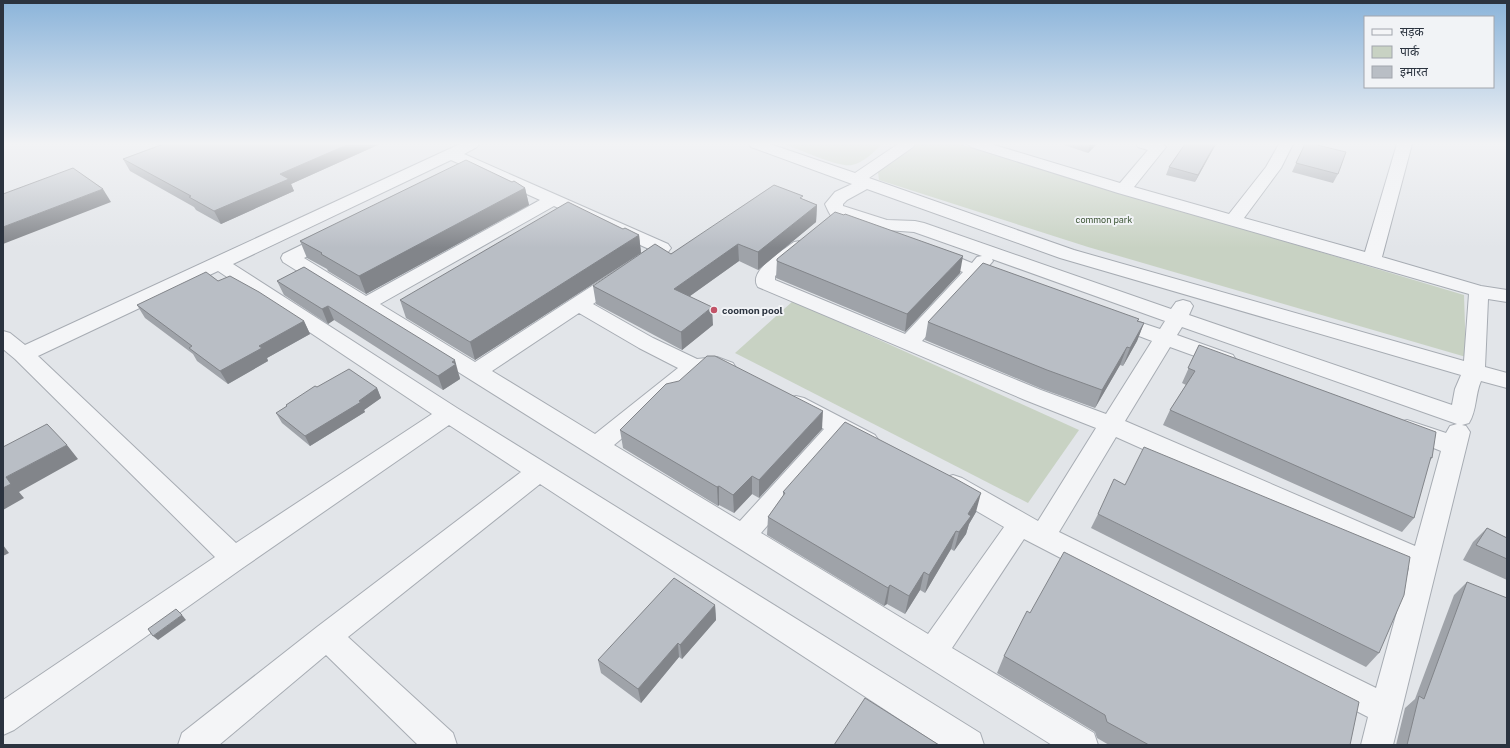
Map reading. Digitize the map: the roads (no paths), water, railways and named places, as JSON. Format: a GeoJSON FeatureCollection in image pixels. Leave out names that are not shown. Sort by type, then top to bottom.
{"type":"FeatureCollection","features":[{"type":"Feature","properties":{"kind":"street"},"geometry":{"type":"LineString","coordinates":[[24,354],[399,179]]}},
{"type":"Feature","properties":{"kind":"street"},"geometry":{"type":"LineString","coordinates":[[475,372],[662,248],[509,179]]}},
{"type":"Feature","properties":{"kind":"street"},"geometry":{"type":"LineString","coordinates":[[852,179],[1067,254],[1507,381]]}},
{"type":"Feature","properties":{"kind":"street"},"geometry":{"type":"LineString","coordinates":[[865,179],[841,196],[834,204],[840,218],[849,225],[1019,286]]}},
{"type":"Feature","properties":{"kind":"street"},"geometry":{"type":"LineString","coordinates":[[1091,179],[1479,291],[1507,296]]}},
{"type":"Feature","properties":{"kind":"street"},"geometry":{"type":"LineString","coordinates":[[1124,189],[1131,179]]}},
{"type":"Feature","properties":{"kind":"street"},"geometry":{"type":"LineString","coordinates":[[1232,220],[1264,179]]}},
{"type":"Feature","properties":{"kind":"street"},"geometry":{"type":"LineString","coordinates":[[1372,260],[1395,179]]}},
{"type":"Feature","properties":{"kind":"street"},"geometry":{"type":"LineString","coordinates":[[366,304],[554,199]]}},
{"type":"Feature","properties":{"kind":"street"},"geometry":{"type":"LineString","coordinates":[[555,220],[575,208]]}},
{"type":"Feature","properties":{"kind":"street"},"geometry":{"type":"LineString","coordinates":[[837,211],[818,231],[768,273],[765,277],[765,283],[1033,395],[1111,425],[1424,563]]}},
{"type":"Feature","properties":{"kind":"street"},"geometry":{"type":"LineString","coordinates":[[837,211],[880,224],[894,226],[910,225],[918,227],[1461,417]]}},
{"type":"Feature","properties":{"kind":"street"},"geometry":{"type":"LineString","coordinates":[[345,230],[290,258],[366,304],[395,314],[475,372],[1082,745]]}},
{"type":"Feature","properties":{"kind":"street"},"geometry":{"type":"LineString","coordinates":[[908,343],[991,252]]}},
{"type":"Feature","properties":{"kind":"street"},"geometry":{"type":"LineString","coordinates":[[219,263],[448,414],[968,745]]}},
{"type":"Feature","properties":{"kind":"street"},"geometry":{"type":"LineString","coordinates":[[932,653],[1031,530],[1111,425],[1166,338],[1191,291]]}},
{"type":"Feature","properties":{"kind":"street"},"geometry":{"type":"LineString","coordinates":[[1377,745],[1454,446],[1466,389],[1474,372],[1479,291]]}},
{"type":"Feature","properties":{"kind":"street"},"geometry":{"type":"LineString","coordinates":[[579,304],[646,343],[694,367]]}},
{"type":"Feature","properties":{"kind":"street"},"geometry":{"type":"LineString","coordinates":[[1092,312],[1247,368]]}},
{"type":"Feature","properties":{"kind":"street"},"geometry":{"type":"LineString","coordinates":[[3,338],[24,354],[234,559]]}},
{"type":"Feature","properties":{"kind":"street"},"geometry":{"type":"LineString","coordinates":[[596,446],[694,367],[717,364],[744,378]]}},
{"type":"Feature","properties":{"kind":"street"},"geometry":{"type":"LineString","coordinates":[[778,395],[883,449]]}},
{"type":"Feature","properties":{"kind":"street"},"geometry":{"type":"LineString","coordinates":[[3,719],[234,559],[448,414]]}},
{"type":"Feature","properties":{"kind":"street"},"geometry":{"type":"LineString","coordinates":[[1388,421],[1454,446]]}},
{"type":"Feature","properties":{"kind":"street"},"geometry":{"type":"LineString","coordinates":[[742,536],[840,427]]}},
{"type":"Feature","properties":{"kind":"street"},"geometry":{"type":"LineString","coordinates":[[194,745],[327,636],[539,471]]}},
{"type":"Feature","properties":{"kind":"street"},"geometry":{"type":"LineString","coordinates":[[932,475],[961,489],[1031,530],[1387,710]]}},
{"type":"Feature","properties":{"kind":"street"},"geometry":{"type":"LineString","coordinates":[[327,636],[441,745]]}},
{"type":"Feature","properties":{"kind":"place","name":"coomon pool"},"geometry":{"type":"Point","coordinates":[714,310]}},
{"type":"Feature","properties":{"kind":"park label","name":"common park"},"geometry":{"type":"Point","coordinates":[1104,219]}}]}
